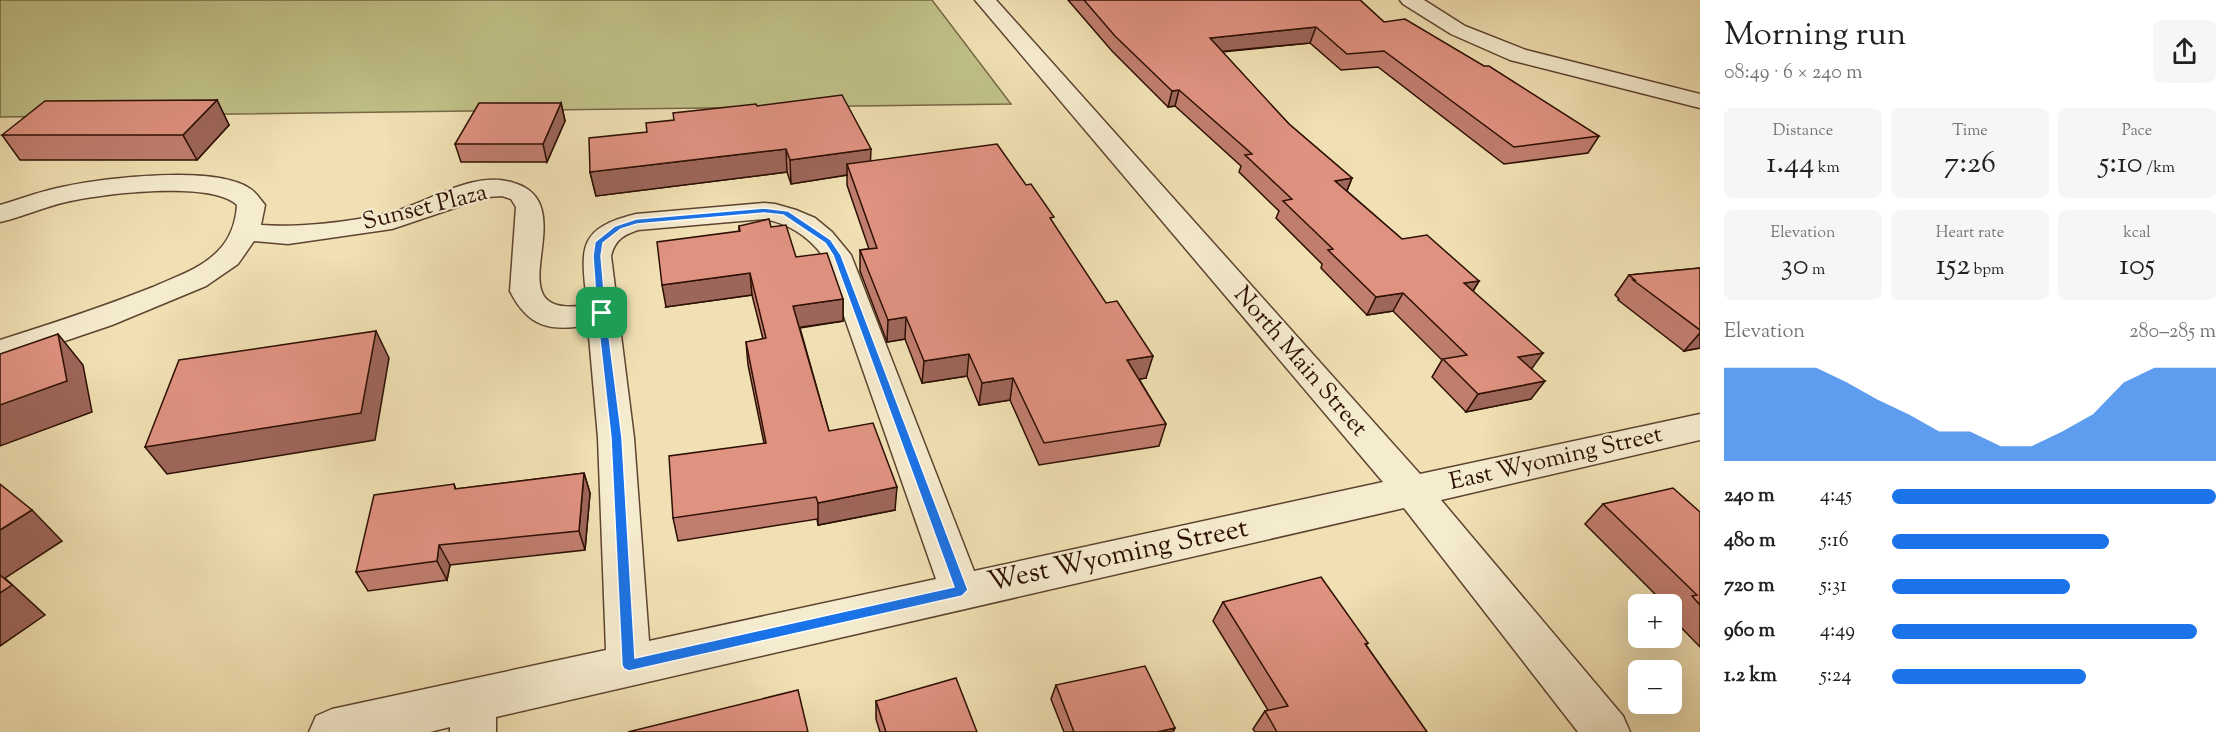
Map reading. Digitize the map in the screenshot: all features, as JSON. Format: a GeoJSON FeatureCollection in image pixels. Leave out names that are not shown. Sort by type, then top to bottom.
{"type":"FeatureCollection","features":[{"type":"Feature","properties":{"kind":"street","name":"North Main Street"},"geometry":{"type":"LineString","coordinates":[[985,0],[1412,491],[1607,732]]}},
{"type":"Feature","properties":{"kind":"street"},"geometry":{"type":"LineString","coordinates":[[1410,0],[1458,30],[1518,55],[1700,101]]}},
{"type":"Feature","properties":{"kind":"street"},"geometry":{"type":"LineString","coordinates":[[0,214],[62,194],[103,188],[152,185],[218,186],[239,192],[251,205],[246,232],[227,259],[212,271],[127,309],[0,352]]}},
{"type":"Feature","properties":{"kind":"street","name":"Sunset Plaza"},"geometry":{"type":"LineString","coordinates":[[246,232],[288,236],[392,220],[414,214],[470,191],[486,188],[515,189],[526,197],[530,207],[525,291],[530,303],[552,318],[566,319],[602,313]]}},
{"type":"Feature","properties":{"kind":"street"},"geometry":{"type":"LineString","coordinates":[[629,665],[616,438],[597,256],[599,242],[612,231],[657,218],[764,211],[785,213],[828,241],[837,255],[962,590]]}},
{"type":"Feature","properties":{"kind":"street","name":"East Wyoming Street"},"geometry":{"type":"LineString","coordinates":[[1412,491],[1700,427]]}},
{"type":"Feature","properties":{"kind":"street","name":"West Wyoming Street"},"geometry":{"type":"LineString","coordinates":[[332,732],[473,716],[629,665],[1412,491]]}},
{"type":"Feature","properties":{"kind":"green space"},"geometry":{"type":"Polygon","coordinates":[[[0,0],[932,0],[1011,104],[0,117],[0,0]]]}},
{"type":"Feature","properties":{"kind":"building"},"geometry":{"type":"Polygon","coordinates":[[[1084,0],[1360,0],[1384,22],[1405,19],[1484,66],[1489,66],[1599,136],[1514,147],[1384,51],[1347,54],[1316,27],[1210,38],[1289,124],[1352,178],[1335,181],[1402,239],[1427,235],[1479,281],[1464,283],[1543,353],[1518,357],[1545,381],[1478,394],[1443,359],[1467,355],[1403,293],[1376,297],[1328,250],[1333,249],[1283,201],[1292,199],[1245,155],[1252,154],[1179,90],[1172,91],[1115,36],[1084,0]]]}},
{"type":"Feature","properties":{"kind":"building"},"geometry":{"type":"Polygon","coordinates":[[[842,95],[871,149],[790,160],[786,149],[590,172],[589,138],[647,132],[646,123],[674,120],[673,113],[756,104],[757,106],[842,95]]]}},
{"type":"Feature","properties":{"kind":"building"},"geometry":{"type":"Polygon","coordinates":[[[217,100],[183,135],[2,135],[45,101],[217,100]]]}},
{"type":"Feature","properties":{"kind":"building"},"geometry":{"type":"Polygon","coordinates":[[[479,103],[561,103],[543,144],[455,144],[479,103]]]}},
{"type":"Feature","properties":{"kind":"building"},"geometry":{"type":"Polygon","coordinates":[[[997,144],[1026,185],[1031,184],[1054,217],[1050,218],[1106,303],[1117,301],[1153,356],[1127,360],[1166,424],[1044,443],[1013,378],[982,383],[969,354],[924,361],[906,317],[888,320],[860,250],[877,248],[847,164],[997,144]]]}},
{"type":"Feature","properties":{"kind":"building"},"geometry":{"type":"Polygon","coordinates":[[[769,219],[771,227],[786,225],[796,257],[827,253],[843,299],[793,306],[829,431],[873,423],[897,487],[818,503],[816,497],[673,518],[669,456],[766,443],[746,342],[766,338],[750,273],[662,285],[657,242],[740,231],[739,226],[769,219]]]}},
{"type":"Feature","properties":{"kind":"building"},"geometry":{"type":"Polygon","coordinates":[[[1700,268],[1700,330],[1629,275],[1700,268]]]}},
{"type":"Feature","properties":{"kind":"building"},"geometry":{"type":"Polygon","coordinates":[[[376,331],[361,413],[145,447],[179,360],[376,331]]]}},
{"type":"Feature","properties":{"kind":"building"},"geometry":{"type":"Polygon","coordinates":[[[58,334],[67,381],[0,405],[0,354],[58,334]]]}},
{"type":"Feature","properties":{"kind":"building"},"geometry":{"type":"Polygon","coordinates":[[[584,473],[579,531],[439,545],[437,561],[356,572],[374,495],[454,484],[455,489],[584,473]]]}},
{"type":"Feature","properties":{"kind":"building"},"geometry":{"type":"Polygon","coordinates":[[[0,484],[32,510],[0,530],[0,484]]]}},
{"type":"Feature","properties":{"kind":"building"},"geometry":{"type":"Polygon","coordinates":[[[1673,488],[1700,512],[1700,605],[1692,596],[1697,595],[1603,504],[1673,488]]]}},
{"type":"Feature","properties":{"kind":"building"},"geometry":{"type":"Polygon","coordinates":[[[0,575],[12,585],[0,593],[0,575]]]}},
{"type":"Feature","properties":{"kind":"building"},"geometry":{"type":"Polygon","coordinates":[[[1321,577],[1427,732],[1277,732],[1265,711],[1288,706],[1223,602],[1321,577]]]}},
{"type":"Feature","properties":{"kind":"building"},"geometry":{"type":"Polygon","coordinates":[[[1145,666],[1175,728],[1157,732],[1074,732],[1056,685],[1145,666]]]}},
{"type":"Feature","properties":{"kind":"building"},"geometry":{"type":"Polygon","coordinates":[[[956,678],[977,732],[886,732],[876,701],[956,678]]]}},
{"type":"Feature","properties":{"kind":"building"},"geometry":{"type":"Polygon","coordinates":[[[798,690],[808,732],[628,732],[798,690]]]}},
{"type":"Feature","properties":{"kind":"route"},"geometry":{"type":"LineString","coordinates":[[764,211],[785,213],[828,241],[837,255],[962,590],[629,665],[616,438],[602,313],[597,256],[599,242],[618,228],[636,222],[719,213],[764,211]]}}]}
